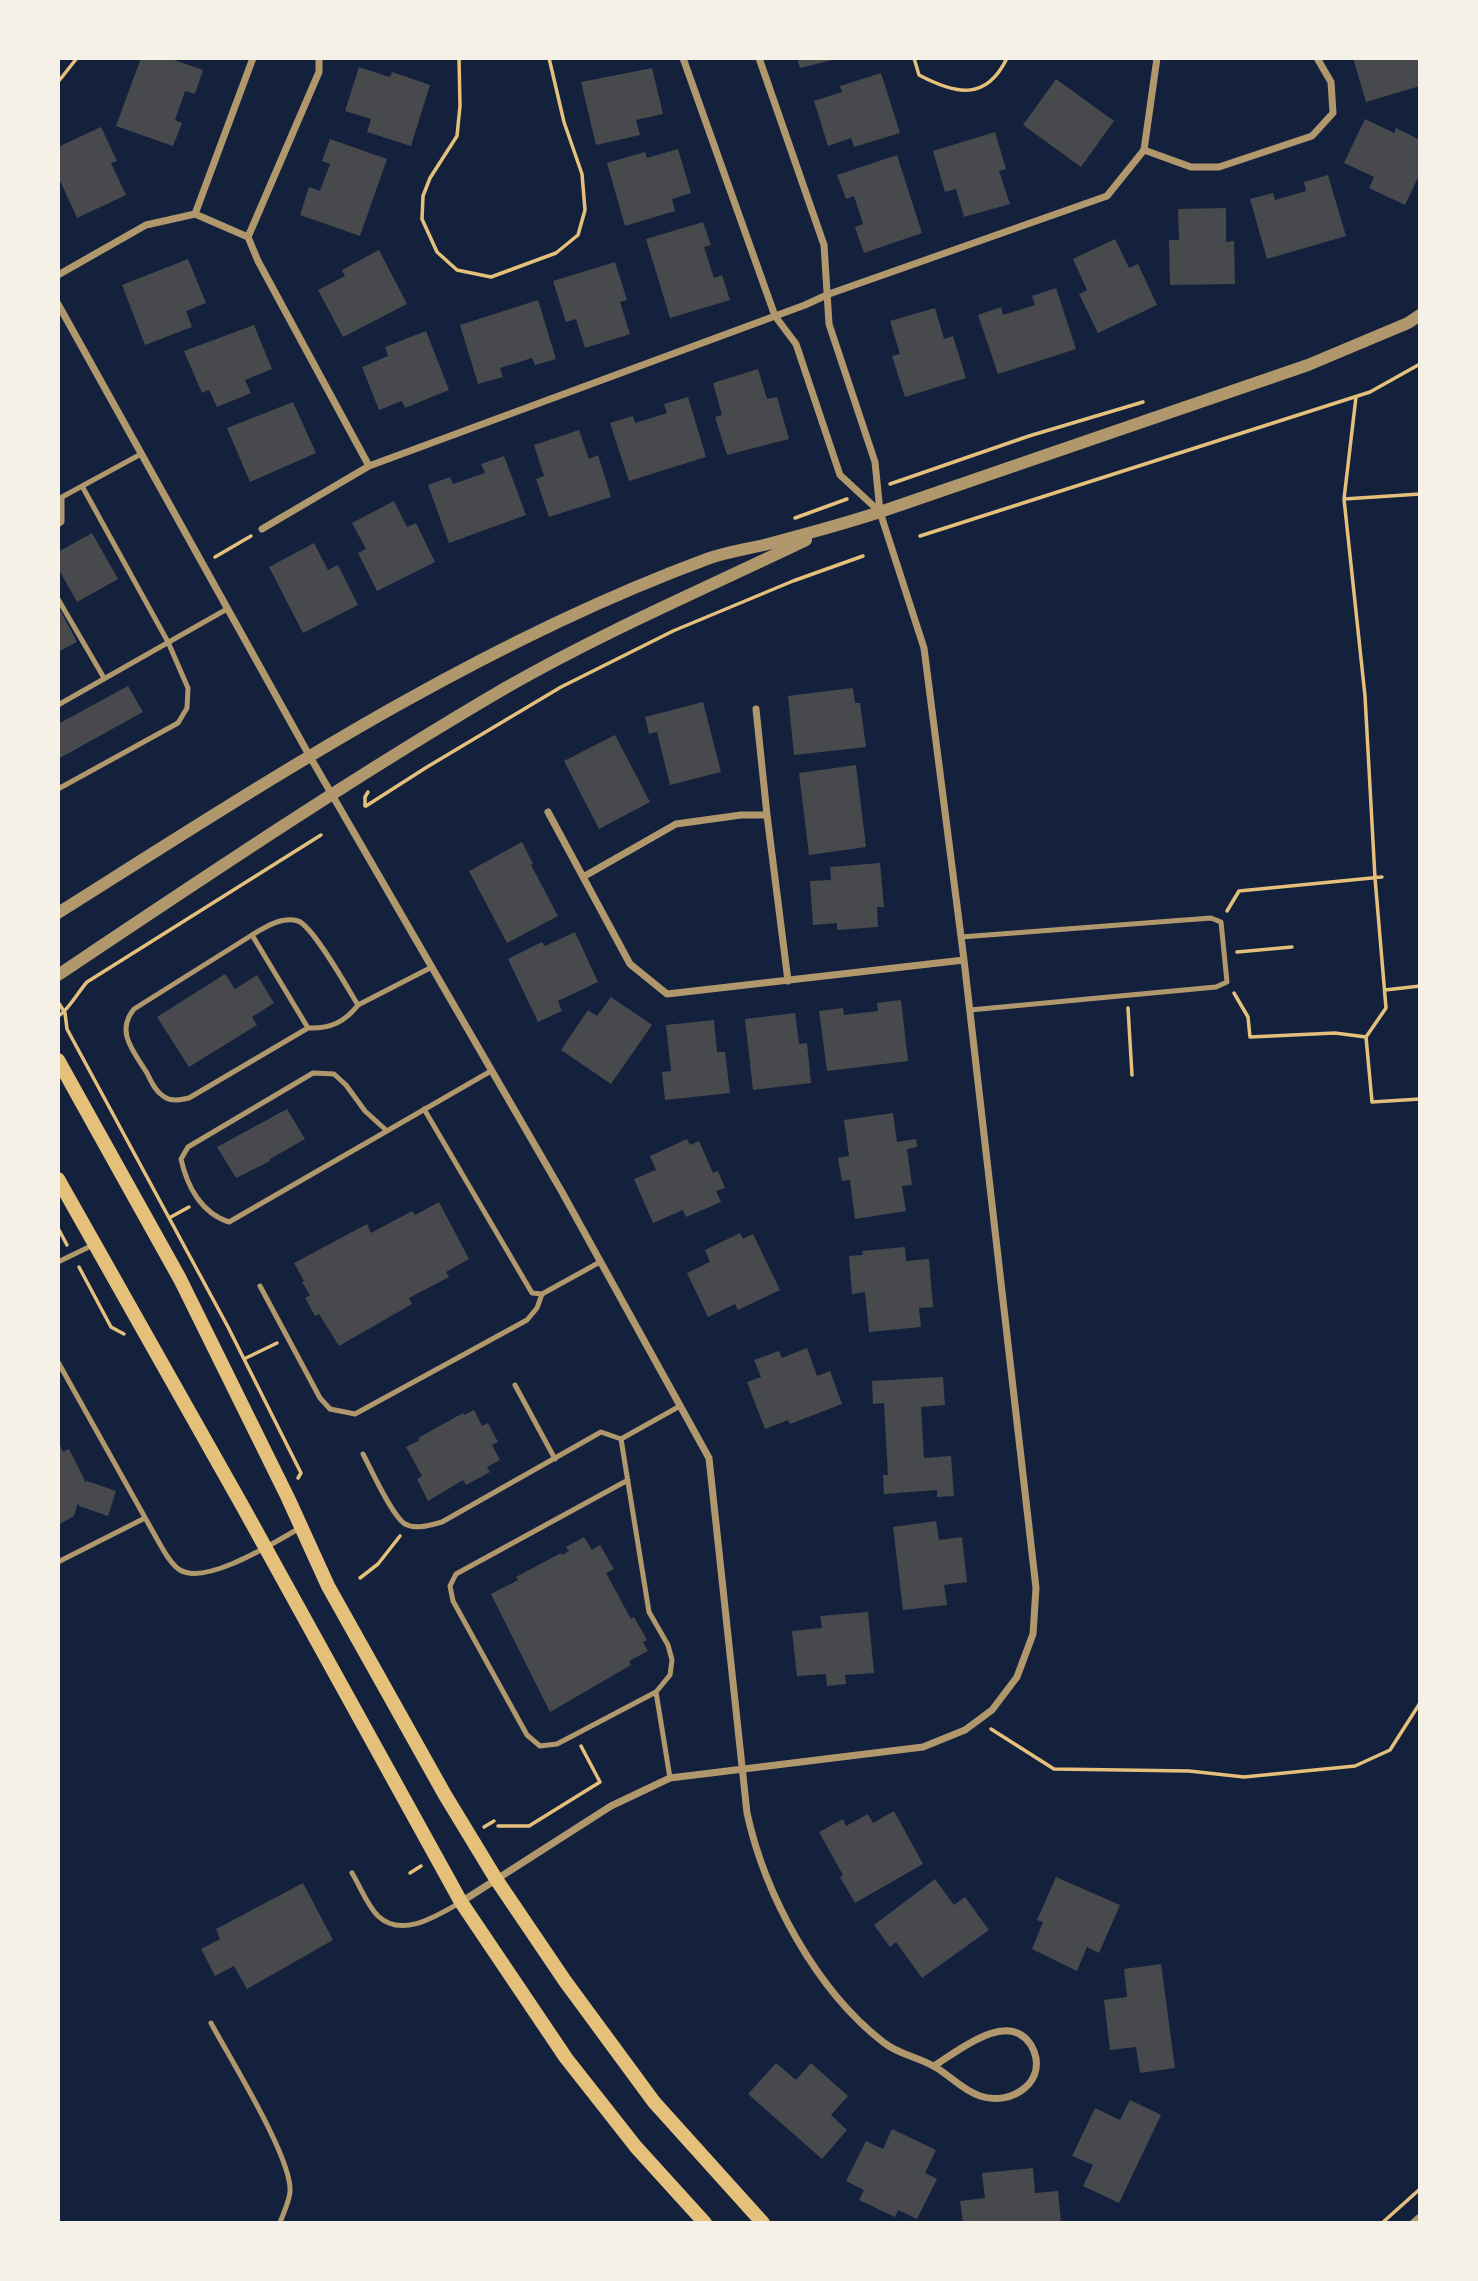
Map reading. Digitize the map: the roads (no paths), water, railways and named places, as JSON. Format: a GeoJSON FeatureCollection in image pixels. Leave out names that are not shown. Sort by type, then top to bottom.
{"type":"FeatureCollection","features":[{"type":"Feature","properties":{"kind":"main road"},"geometry":{"type":"LineString","coordinates":[[58,1060],[180,1279],[328,1586],[432,1772],[496,1879],[565,1981],[654,2102],[762,2223]]}},
{"type":"Feature","properties":{"kind":"main road"},"geometry":{"type":"LineString","coordinates":[[58,1179],[461,1902],[566,2058],[635,2147],[705,2223]]}},
{"type":"Feature","properties":{"kind":"street"},"geometry":{"type":"LineString","coordinates":[[195,214],[253,58]]}},
{"type":"Feature","properties":{"kind":"street"},"geometry":{"type":"LineString","coordinates":[[248,237],[319,72],[318,58]]}},
{"type":"Feature","properties":{"kind":"street"},"geometry":{"type":"LineString","coordinates":[[683,58],[775,316],[796,344],[840,475],[880,512]]}},
{"type":"Feature","properties":{"kind":"street"},"geometry":{"type":"LineString","coordinates":[[461,1902],[611,1807],[670,1778],[923,1747],[965,1730],[992,1710],[1017,1677],[1033,1634],[1036,1588],[970,1010],[924,648],[880,512],[875,462],[830,324],[824,245],[759,58]]}},
{"type":"Feature","properties":{"kind":"street"},"geometry":{"type":"LineString","coordinates":[[262,529],[369,466],[829,294],[1107,196],[1144,150],[1157,58]]}},
{"type":"Feature","properties":{"kind":"street"},"geometry":{"type":"LineString","coordinates":[[1144,150],[1191,167],[1219,167],[1312,136],[1333,113],[1331,82],[1317,58]]}},
{"type":"Feature","properties":{"kind":"street"},"geometry":{"type":"LineString","coordinates":[[58,275],[146,225],[195,214],[248,237],[258,261],[369,466]]}},
{"type":"Feature","properties":{"kind":"street"},"geometry":{"type":"LineString","coordinates":[[58,304],[331,794],[600,1262],[709,1458],[747,1813],[754,1842],[779,1907],[795,1938],[824,1980],[882,2042],[906,2056],[934,2066],[979,2096],[1004,2098],[1021,2092],[1030,2082],[1035,2070],[1035,2060],[1029,2042],[1019,2033],[1008,2030],[981,2037],[934,2066]]}},
{"type":"Feature","properties":{"kind":"street"},"geometry":{"type":"LineString","coordinates":[[58,913],[309,755],[483,658],[570,616],[709,558],[831,528],[1308,365],[1408,323],[1420,315]]}},
{"type":"Feature","properties":{"kind":"street"},"geometry":{"type":"LineString","coordinates":[[58,975],[331,794],[508,687],[587,644],[831,528]]}},
{"type":"Feature","properties":{"kind":"street"},"geometry":{"type":"LineString","coordinates":[[756,709],[788,981]]}},
{"type":"Feature","properties":{"kind":"street"},"geometry":{"type":"LineString","coordinates":[[548,813],[630,964],[667,994],[964,960]]}},
{"type":"Feature","properties":{"kind":"street"},"geometry":{"type":"LineString","coordinates":[[583,877],[676,824],[741,815],[767,815]]}},
{"type":"Feature","properties":{"kind":"street"},"geometry":{"type":"LineString","coordinates":[[1413,2223],[1420,2217]]}},
{"type":"Feature","properties":{"kind":"lane"},"geometry":{"type":"LineString","coordinates":[[62,497],[141,454]]}},
{"type":"Feature","properties":{"kind":"lane"},"geometry":{"type":"LineString","coordinates":[[58,789],[178,723],[187,708],[188,688],[168,642],[82,486]]}},
{"type":"Feature","properties":{"kind":"lane"},"geometry":{"type":"LineString","coordinates":[[58,491],[62,497],[62,523],[58,525]]}},
{"type":"Feature","properties":{"kind":"lane"},"geometry":{"type":"LineString","coordinates":[[58,598],[104,678]]}},
{"type":"Feature","properties":{"kind":"lane"},"geometry":{"type":"LineString","coordinates":[[58,705],[227,609]]}},
{"type":"Feature","properties":{"kind":"lane"},"geometry":{"type":"LineString","coordinates":[[961,937],[1211,918],[1221,922],[1227,982],[1216,987],[970,1010]]}},
{"type":"Feature","properties":{"kind":"lane"},"geometry":{"type":"LineString","coordinates":[[358,1005],[312,932],[299,921],[276,923],[252,935],[134,1009],[127,1018],[125,1031],[149,1078],[163,1097],[175,1101],[189,1098],[309,1028],[338,1023],[358,1005],[432,967]]}},
{"type":"Feature","properties":{"kind":"lane"},"geometry":{"type":"LineString","coordinates":[[252,935],[309,1028]]}},
{"type":"Feature","properties":{"kind":"lane"},"geometry":{"type":"LineString","coordinates":[[387,1131],[365,1111],[334,1074],[313,1073],[188,1147],[181,1159],[184,1174],[200,1202],[214,1217],[229,1222],[387,1131],[424,1109],[491,1071]]}},
{"type":"Feature","properties":{"kind":"lane"},"geometry":{"type":"LineString","coordinates":[[424,1109],[532,1293],[542,1294],[600,1262]]}},
{"type":"Feature","properties":{"kind":"lane"},"geometry":{"type":"LineString","coordinates":[[58,1262],[94,1245]]}},
{"type":"Feature","properties":{"kind":"lane"},"geometry":{"type":"LineString","coordinates":[[260,1286],[325,1403],[330,1409],[355,1414],[527,1320],[537,1308],[542,1294]]}},
{"type":"Feature","properties":{"kind":"lane"},"geometry":{"type":"LineString","coordinates":[[58,1362],[170,1561],[180,1570],[197,1576],[218,1570],[300,1528]]}},
{"type":"Feature","properties":{"kind":"lane"},"geometry":{"type":"LineString","coordinates":[[515,1385],[555,1458]]}},
{"type":"Feature","properties":{"kind":"lane"},"geometry":{"type":"LineString","coordinates":[[363,1454],[395,1514],[406,1525],[425,1527],[442,1522],[601,1432],[621,1439],[680,1406]]}},
{"type":"Feature","properties":{"kind":"lane"},"geometry":{"type":"LineString","coordinates":[[621,1439],[628,1480],[649,1612],[668,1645],[672,1660],[670,1675],[656,1692],[557,1744],[540,1746],[527,1735],[453,1601],[450,1586],[456,1574],[628,1480]]}},
{"type":"Feature","properties":{"kind":"lane"},"geometry":{"type":"LineString","coordinates":[[58,1562],[145,1518]]}},
{"type":"Feature","properties":{"kind":"lane"},"geometry":{"type":"LineString","coordinates":[[656,1692],[670,1778]]}},
{"type":"Feature","properties":{"kind":"lane"},"geometry":{"type":"LineString","coordinates":[[352,1873],[378,1916],[392,1926],[429,1920],[461,1902]]}},
{"type":"Feature","properties":{"kind":"lane"},"geometry":{"type":"LineString","coordinates":[[211,2023],[288,2170],[290,2193],[281,2223]]}}]}
